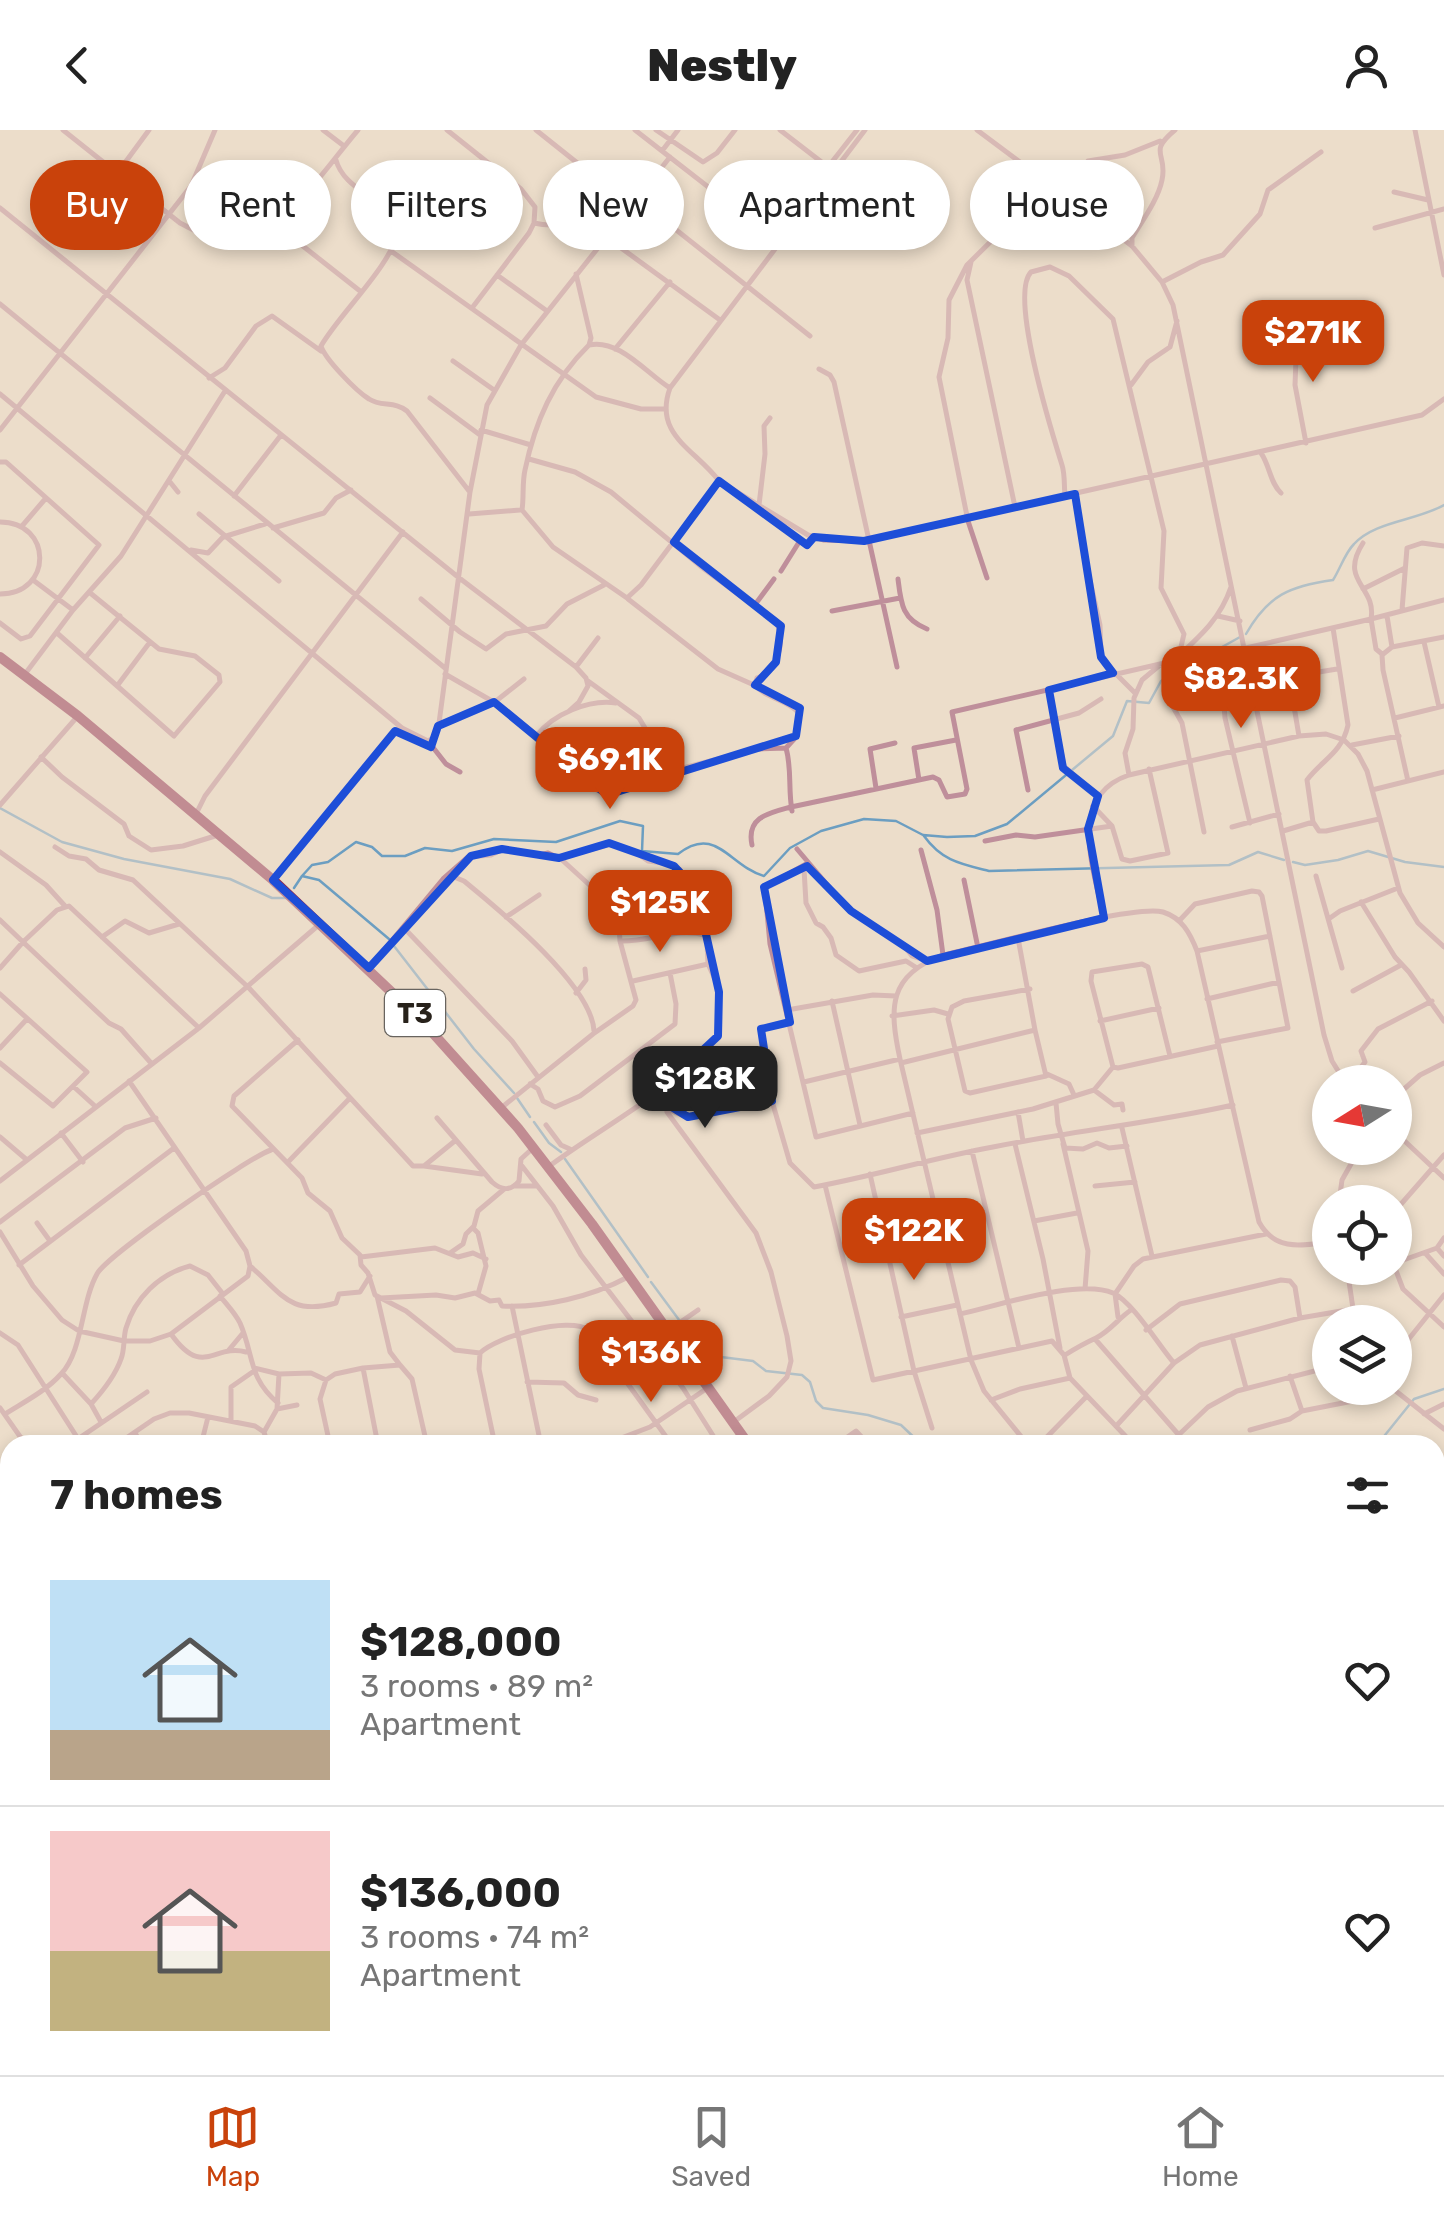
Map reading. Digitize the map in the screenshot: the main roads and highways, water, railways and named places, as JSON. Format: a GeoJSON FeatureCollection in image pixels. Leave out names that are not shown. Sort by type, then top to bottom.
{"type":"FeatureCollection","features":[{"type":"Feature","properties":{"kind":"highway","name":"T3"},"geometry":{"type":"LineString","coordinates":[[0,657],[78,716],[273,880],[437,1036],[501,1108],[672,1328],[742,1435]]}},
{"type":"Feature","properties":{"kind":"waterway"},"geometry":{"type":"LineString","coordinates":[[1246,634],[1272,601],[1292,589],[1333,580],[1348,552],[1363,536],[1444,505]]}},
{"type":"Feature","properties":{"kind":"waterway"},"geometry":{"type":"LineString","coordinates":[[302,876],[312,865],[328,862],[356,842],[372,847],[382,856],[405,856],[425,848],[452,851],[494,839],[556,842],[620,821],[643,826],[642,851],[678,854],[691,846],[713,845],[764,876],[790,848],[821,831],[864,819],[896,821],[923,835],[975,836],[1007,824],[1113,736],[1127,701],[1149,703],[1161,681],[1240,637]]}},
{"type":"Feature","properties":{"kind":"waterway"},"geometry":{"type":"LineString","coordinates":[[0,808],[62,842],[124,859],[230,879],[272,898],[286,898]]}},
{"type":"Feature","properties":{"kind":"waterway"},"geometry":{"type":"LineString","coordinates":[[924,836],[945,856],[989,871],[1229,865],[1258,852],[1284,860]]}},
{"type":"Feature","properties":{"kind":"waterway"},"geometry":{"type":"LineString","coordinates":[[1293,862],[1305,865],[1368,851],[1405,862],[1444,867]]}},
{"type":"Feature","properties":{"kind":"waterway"},"geometry":{"type":"LineString","coordinates":[[294,888],[302,876],[319,880],[389,939]]}},
{"type":"Feature","properties":{"kind":"waterway"},"geometry":{"type":"LineString","coordinates":[[394,946],[474,1049],[514,1093]]}},
{"type":"Feature","properties":{"kind":"waterway"},"geometry":{"type":"LineString","coordinates":[[517,1098],[530,1117]]}},
{"type":"Feature","properties":{"kind":"waterway"},"geometry":{"type":"LineString","coordinates":[[534,1122],[561,1152]]}},
{"type":"Feature","properties":{"kind":"waterway"},"geometry":{"type":"LineString","coordinates":[[565,1159],[648,1277]]}},
{"type":"Feature","properties":{"kind":"waterway"},"geometry":{"type":"LineString","coordinates":[[651,1282],[705,1355],[753,1361],[766,1371],[802,1375],[823,1408],[901,1425],[912,1435]]}},
{"type":"Feature","properties":{"kind":"waterway"},"geometry":{"type":"LineString","coordinates":[[1385,1435],[1414,1399],[1444,1389]]}}]}
